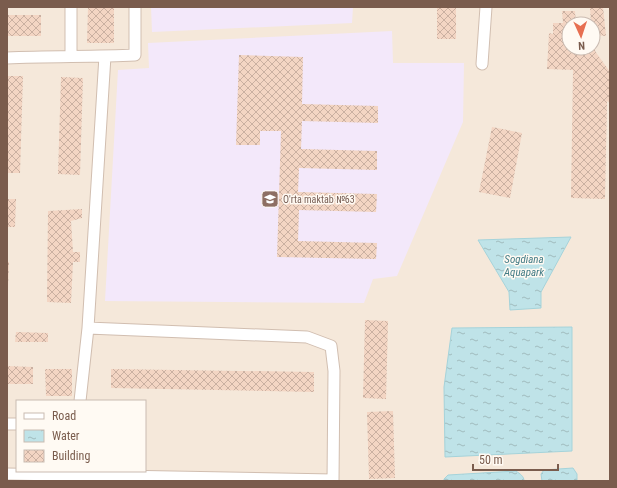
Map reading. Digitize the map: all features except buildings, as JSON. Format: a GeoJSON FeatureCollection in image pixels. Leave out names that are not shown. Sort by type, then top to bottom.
{"type":"FeatureCollection","features":[{"type":"Feature","properties":{"kind":"street"},"geometry":{"type":"LineString","coordinates":[[71,7],[71,56]]}},
{"type":"Feature","properties":{"kind":"street"},"geometry":{"type":"LineString","coordinates":[[7,58],[135,55],[135,7]]}},
{"type":"Feature","properties":{"kind":"street"},"geometry":{"type":"LineString","coordinates":[[482,64],[486,7]]}},
{"type":"Feature","properties":{"kind":"street"},"geometry":{"type":"LineString","coordinates":[[80,400],[88,328],[105,56]]}},
{"type":"Feature","properties":{"kind":"street"},"geometry":{"type":"LineString","coordinates":[[7,474],[333,481],[334,371],[331,346],[308,337],[88,328]]}},
{"type":"Feature","properties":{"kind":"shaded area"},"geometry":{"type":"Polygon","coordinates":[[[7,7],[610,7],[610,481],[7,481],[7,7]]]}},
{"type":"Feature","properties":{"kind":"shaded area"},"geometry":{"type":"Polygon","coordinates":[[[151,7],[353,7],[352,23],[152,32],[151,7]]]}},
{"type":"Feature","properties":{"kind":"shaded area","name":"O'rta maktab №63"},"geometry":{"type":"Polygon","coordinates":[[[392,31],[393,63],[464,63],[463,122],[397,276],[373,279],[364,303],[105,301],[118,70],[149,68],[148,43],[392,31]]]}},
{"type":"Feature","properties":{"kind":"water","name":"Sogdiana Aquapark"},"geometry":{"type":"Polygon","coordinates":[[[571,237],[541,292],[541,308],[510,310],[509,292],[478,240],[571,237]]]}},
{"type":"Feature","properties":{"kind":"water"},"geometry":{"type":"Polygon","coordinates":[[[572,327],[572,451],[445,457],[444,387],[452,328],[572,327]]]}},
{"type":"Feature","properties":{"kind":"water"},"geometry":{"type":"Polygon","coordinates":[[[573,468],[577,474],[577,481],[542,481],[541,474],[544,470],[573,468]]]}},
{"type":"Feature","properties":{"kind":"water"},"geometry":{"type":"Polygon","coordinates":[[[516,471],[523,476],[524,481],[444,481],[448,475],[516,471]]]}},
{"type":"Feature","properties":{"kind":"place","name":"O'rta maktab №63"},"geometry":{"type":"Point","coordinates":[270,199]}}]}
